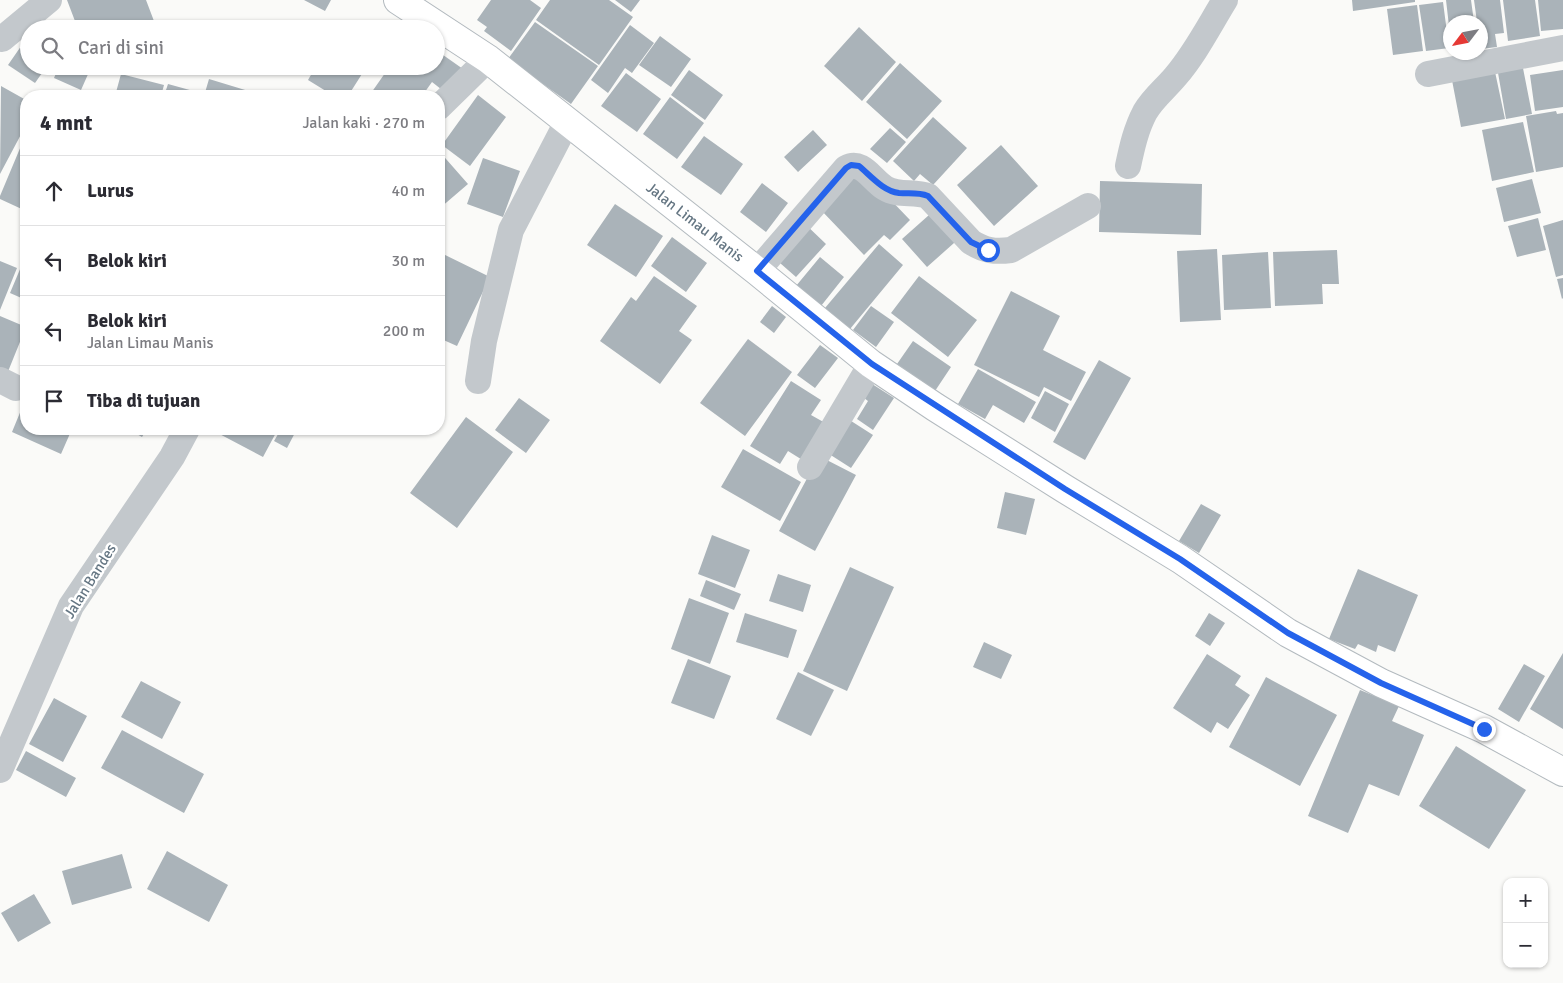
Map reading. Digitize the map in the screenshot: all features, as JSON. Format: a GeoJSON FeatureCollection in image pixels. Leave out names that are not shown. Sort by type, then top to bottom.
{"type":"FeatureCollection","features":[{"type":"Feature","properties":{"kind":"street"},"geometry":{"type":"LineString","coordinates":[[24,20],[49,0]]}},
{"type":"Feature","properties":{"kind":"street","name":"Jalan Limau Manis"},"geometry":{"type":"LineString","coordinates":[[398,0],[429,20]]}},
{"type":"Feature","properties":{"kind":"street"},"geometry":{"type":"LineString","coordinates":[[1128,166],[1137,128],[1146,111],[1192,55],[1225,0]]}},
{"type":"Feature","properties":{"kind":"street"},"geometry":{"type":"LineString","coordinates":[[1,38],[20,23]]}},
{"type":"Feature","properties":{"kind":"street","name":"Jalan Limau Manis"},"geometry":{"type":"LineString","coordinates":[[445,31],[488,59],[872,364],[1057,484],[1180,559],[1288,633],[1381,683],[1484,729],[1563,772]]}},
{"type":"Feature","properties":{"kind":"street"},"geometry":{"type":"LineString","coordinates":[[1428,74],[1563,48]]}},
{"type":"Feature","properties":{"kind":"street"},"geometry":{"type":"LineString","coordinates":[[445,101],[488,59]]}},
{"type":"Feature","properties":{"kind":"street"},"geometry":{"type":"LineString","coordinates":[[478,381],[484,341],[511,230],[568,122]]}},
{"type":"Feature","properties":{"kind":"street"},"geometry":{"type":"LineString","coordinates":[[757,271],[846,168],[851,165],[859,166],[883,187],[891,191],[919,193],[928,196],[971,242],[979,247],[997,252],[1011,250],[1088,206]]}},
{"type":"Feature","properties":{"kind":"street"},"geometry":{"type":"LineString","coordinates":[[810,467],[872,364]]}},
{"type":"Feature","properties":{"kind":"street","name":"Jalan Bandes"},"geometry":{"type":"LineString","coordinates":[[0,770],[71,606],[172,457],[184,435]]}},
{"type":"Feature","properties":{"kind":"building"},"geometry":{"type":"Polygon","coordinates":[[[67,0],[146,0],[154,20],[75,20],[67,0]]]}},
{"type":"Feature","properties":{"kind":"building"},"geometry":{"type":"Polygon","coordinates":[[[304,0],[331,0],[325,11],[304,0]]]}},
{"type":"Feature","properties":{"kind":"building"},"geometry":{"type":"Polygon","coordinates":[[[491,0],[530,0],[541,8],[511,51],[484,31],[487,27],[477,20],[491,0]]]}},
{"type":"Feature","properties":{"kind":"building"},"geometry":{"type":"Polygon","coordinates":[[[550,0],[609,0],[633,17],[599,65],[536,20],[550,0]]]}},
{"type":"Feature","properties":{"kind":"building"},"geometry":{"type":"Polygon","coordinates":[[[615,0],[640,0],[631,12],[615,0]]]}},
{"type":"Feature","properties":{"kind":"building"},"geometry":{"type":"Polygon","coordinates":[[[1352,0],[1415,0],[1415,2],[1353,11],[1352,0]]]}},
{"type":"Feature","properties":{"kind":"building"},"geometry":{"type":"Polygon","coordinates":[[[1446,0],[1471,0],[1473,15],[1448,15],[1446,0]]]}},
{"type":"Feature","properties":{"kind":"building"},"geometry":{"type":"Polygon","coordinates":[[[1474,0],[1500,0],[1504,33],[1495,34],[1497,47],[1488,48],[1488,15],[1476,15],[1474,0]]]}},
{"type":"Feature","properties":{"kind":"building"},"geometry":{"type":"Polygon","coordinates":[[[1503,0],[1535,0],[1540,36],[1508,41],[1503,0]]]}},
{"type":"Feature","properties":{"kind":"building"},"geometry":{"type":"Polygon","coordinates":[[[1538,0],[1563,0],[1563,29],[1541,31],[1538,0]]]}},
{"type":"Feature","properties":{"kind":"building"},"geometry":{"type":"Polygon","coordinates":[[[1443,2],[1445,15],[1443,15],[1443,49],[1426,51],[1419,5],[1443,2]]]}},
{"type":"Feature","properties":{"kind":"building"},"geometry":{"type":"Polygon","coordinates":[[[1417,5],[1423,51],[1393,55],[1387,9],[1417,5]]]}},
{"type":"Feature","properties":{"kind":"building"},"geometry":{"type":"Polygon","coordinates":[[[535,22],[598,66],[571,104],[508,59],[535,22]]]}},
{"type":"Feature","properties":{"kind":"building"},"geometry":{"type":"Polygon","coordinates":[[[630,25],[654,43],[632,73],[625,68],[608,93],[591,80],[630,25]]]}},
{"type":"Feature","properties":{"kind":"building"},"geometry":{"type":"Polygon","coordinates":[[[859,27],[896,62],[862,101],[824,66],[859,27]]]}},
{"type":"Feature","properties":{"kind":"building"},"geometry":{"type":"Polygon","coordinates":[[[660,36],[691,59],[671,87],[639,65],[660,36]]]}},
{"type":"Feature","properties":{"kind":"building"},"geometry":{"type":"Polygon","coordinates":[[[20,48],[20,73],[8,65],[20,48]]]}},
{"type":"Feature","properties":{"kind":"building"},"geometry":{"type":"Polygon","coordinates":[[[445,56],[463,69],[446,93],[445,90],[432,82],[426,90],[373,90],[384,75],[445,75],[445,56]]]}},
{"type":"Feature","properties":{"kind":"building"},"geometry":{"type":"Polygon","coordinates":[[[900,63],[942,101],[907,139],[866,102],[900,63]]]}},
{"type":"Feature","properties":{"kind":"building"},"geometry":{"type":"Polygon","coordinates":[[[1522,63],[1532,114],[1506,119],[1497,67],[1522,63]]]}},
{"type":"Feature","properties":{"kind":"building"},"geometry":{"type":"Polygon","coordinates":[[[1494,67],[1505,119],[1461,127],[1451,75],[1494,67]]]}},
{"type":"Feature","properties":{"kind":"building"},"geometry":{"type":"Polygon","coordinates":[[[689,70],[723,95],[705,120],[671,95],[689,70]]]}},
{"type":"Feature","properties":{"kind":"building"},"geometry":{"type":"Polygon","coordinates":[[[1563,70],[1563,107],[1535,111],[1530,75],[1563,70]]]}},
{"type":"Feature","properties":{"kind":"building"},"geometry":{"type":"Polygon","coordinates":[[[626,73],[661,99],[637,132],[601,106],[626,73]]]}},
{"type":"Feature","properties":{"kind":"building"},"geometry":{"type":"Polygon","coordinates":[[[23,75],[41,75],[35,83],[23,75]]]}},
{"type":"Feature","properties":{"kind":"building"},"geometry":{"type":"Polygon","coordinates":[[[55,75],[88,75],[81,90],[54,78],[55,75]]]}},
{"type":"Feature","properties":{"kind":"building"},"geometry":{"type":"Polygon","coordinates":[[[121,75],[164,85],[163,90],[117,90],[121,75]]]}},
{"type":"Feature","properties":{"kind":"building"},"geometry":{"type":"Polygon","coordinates":[[[311,75],[361,75],[352,90],[324,90],[308,80],[311,75]]]}},
{"type":"Feature","properties":{"kind":"building"},"geometry":{"type":"Polygon","coordinates":[[[209,79],[245,90],[206,90],[209,79]]]}},
{"type":"Feature","properties":{"kind":"building"},"geometry":{"type":"Polygon","coordinates":[[[168,84],[190,90],[166,90],[168,84]]]}},
{"type":"Feature","properties":{"kind":"building"},"geometry":{"type":"Polygon","coordinates":[[[1,86],[20,97],[20,136],[0,174],[1,86]]]}},
{"type":"Feature","properties":{"kind":"building"},"geometry":{"type":"Polygon","coordinates":[[[478,95],[506,117],[470,166],[445,147],[445,141],[478,95]]]}},
{"type":"Feature","properties":{"kind":"building"},"geometry":{"type":"Polygon","coordinates":[[[670,97],[704,123],[677,159],[643,134],[670,97]]]}},
{"type":"Feature","properties":{"kind":"building"},"geometry":{"type":"Polygon","coordinates":[[[1556,111],[1557,114],[1563,113],[1563,167],[1536,172],[1526,116],[1556,111]]]}},
{"type":"Feature","properties":{"kind":"building"},"geometry":{"type":"Polygon","coordinates":[[[933,117],[967,148],[933,185],[920,174],[914,181],[893,161],[933,117]]]}},
{"type":"Feature","properties":{"kind":"building"},"geometry":{"type":"Polygon","coordinates":[[[1523,122],[1534,172],[1492,181],[1482,130],[1523,122]]]}},
{"type":"Feature","properties":{"kind":"building"},"geometry":{"type":"Polygon","coordinates":[[[890,128],[906,142],[887,163],[870,149],[890,128]]]}},
{"type":"Feature","properties":{"kind":"building"},"geometry":{"type":"Polygon","coordinates":[[[813,130],[827,145],[798,172],[784,157],[813,130]]]}},
{"type":"Feature","properties":{"kind":"building"},"geometry":{"type":"Polygon","coordinates":[[[704,136],[743,164],[721,195],[681,167],[704,136]]]}},
{"type":"Feature","properties":{"kind":"building"},"geometry":{"type":"Polygon","coordinates":[[[1001,145],[1038,186],[994,226],[957,185],[1001,145]]]}},
{"type":"Feature","properties":{"kind":"building"},"geometry":{"type":"Polygon","coordinates":[[[20,148],[20,208],[0,199],[20,148]]]}},
{"type":"Feature","properties":{"kind":"building"},"geometry":{"type":"Polygon","coordinates":[[[445,158],[468,184],[445,204],[445,158]]]}},
{"type":"Feature","properties":{"kind":"building"},"geometry":{"type":"Polygon","coordinates":[[[483,158],[520,171],[503,217],[467,204],[483,158]]]}},
{"type":"Feature","properties":{"kind":"building"},"geometry":{"type":"Polygon","coordinates":[[[861,169],[910,220],[890,240],[884,235],[864,255],[820,209],[861,169]]]}},
{"type":"Feature","properties":{"kind":"building"},"geometry":{"type":"Polygon","coordinates":[[[1532,179],[1541,213],[1504,222],[1496,188],[1532,179]]]}},
{"type":"Feature","properties":{"kind":"building"},"geometry":{"type":"Polygon","coordinates":[[[1100,181],[1202,184],[1201,235],[1099,232],[1100,181]]]}},
{"type":"Feature","properties":{"kind":"building"},"geometry":{"type":"Polygon","coordinates":[[[762,183],[788,203],[766,232],[740,212],[762,183]]]}},
{"type":"Feature","properties":{"kind":"building"},"geometry":{"type":"Polygon","coordinates":[[[615,204],[663,236],[636,277],[587,245],[615,204]]]}},
{"type":"Feature","properties":{"kind":"building"},"geometry":{"type":"Polygon","coordinates":[[[938,207],[963,235],[927,267],[902,239],[938,207]]]}},
{"type":"Feature","properties":{"kind":"building"},"geometry":{"type":"Polygon","coordinates":[[[1538,218],[1546,250],[1517,257],[1508,226],[1538,218]]]}},
{"type":"Feature","properties":{"kind":"building"},"geometry":{"type":"Polygon","coordinates":[[[1563,220],[1563,275],[1556,277],[1543,226],[1563,220]]]}},
{"type":"Feature","properties":{"kind":"building"},"geometry":{"type":"Polygon","coordinates":[[[803,222],[826,244],[796,277],[772,256],[803,222]]]}},
{"type":"Feature","properties":{"kind":"building"},"geometry":{"type":"Polygon","coordinates":[[[672,237],[707,263],[686,292],[651,266],[672,237]]]}},
{"type":"Feature","properties":{"kind":"building"},"geometry":{"type":"Polygon","coordinates":[[[879,244],[903,265],[850,329],[825,308],[879,244]]]}},
{"type":"Feature","properties":{"kind":"building"},"geometry":{"type":"Polygon","coordinates":[[[1217,249],[1221,320],[1180,322],[1177,251],[1217,249]]]}},
{"type":"Feature","properties":{"kind":"building"},"geometry":{"type":"Polygon","coordinates":[[[1337,250],[1339,284],[1322,284],[1323,304],[1275,306],[1273,252],[1337,250]]]}},
{"type":"Feature","properties":{"kind":"building"},"geometry":{"type":"Polygon","coordinates":[[[1268,252],[1271,308],[1224,310],[1222,255],[1268,252]]]}},
{"type":"Feature","properties":{"kind":"building"},"geometry":{"type":"Polygon","coordinates":[[[445,255],[490,277],[457,346],[445,341],[445,255]]]}},
{"type":"Feature","properties":{"kind":"building"},"geometry":{"type":"Polygon","coordinates":[[[820,257],[844,277],[821,306],[796,286],[820,257]]]}},
{"type":"Feature","properties":{"kind":"building"},"geometry":{"type":"Polygon","coordinates":[[[0,261],[17,268],[0,310],[0,261]]]}},
{"type":"Feature","properties":{"kind":"building"},"geometry":{"type":"Polygon","coordinates":[[[20,269],[20,297],[10,293],[20,269]]]}},
{"type":"Feature","properties":{"kind":"building"},"geometry":{"type":"Polygon","coordinates":[[[654,276],[697,306],[679,331],[692,340],[660,384],[600,341],[631,297],[636,301],[654,276]]]}},
{"type":"Feature","properties":{"kind":"building"},"geometry":{"type":"Polygon","coordinates":[[[919,276],[977,320],[948,357],[891,313],[919,276]]]}},
{"type":"Feature","properties":{"kind":"building"},"geometry":{"type":"Polygon","coordinates":[[[1563,278],[1563,298],[1562,299],[1557,279],[1563,278]]]}},
{"type":"Feature","properties":{"kind":"building"},"geometry":{"type":"Polygon","coordinates":[[[1011,291],[1060,316],[1043,350],[1086,372],[1071,401],[1044,387],[1039,397],[974,365],[1011,291]]]}},
{"type":"Feature","properties":{"kind":"building"},"geometry":{"type":"Polygon","coordinates":[[[772,306],[786,317],[774,333],[760,322],[772,306]]]}},
{"type":"Feature","properties":{"kind":"building"},"geometry":{"type":"Polygon","coordinates":[[[871,306],[894,322],[876,347],[853,330],[871,306]]]}},
{"type":"Feature","properties":{"kind":"building"},"geometry":{"type":"Polygon","coordinates":[[[0,316],[20,324],[20,342],[7,374],[0,371],[0,316]]]}},
{"type":"Feature","properties":{"kind":"building"},"geometry":{"type":"Polygon","coordinates":[[[748,339],[792,372],[745,436],[700,403],[748,339]]]}},
{"type":"Feature","properties":{"kind":"building"},"geometry":{"type":"Polygon","coordinates":[[[913,341],[951,367],[935,391],[897,364],[913,341]]]}},
{"type":"Feature","properties":{"kind":"building"},"geometry":{"type":"Polygon","coordinates":[[[820,345],[838,358],[815,388],[797,375],[820,345]]]}},
{"type":"Feature","properties":{"kind":"building"},"geometry":{"type":"Polygon","coordinates":[[[1099,360],[1131,378],[1085,460],[1053,442],[1099,360]]]}},
{"type":"Feature","properties":{"kind":"building"},"geometry":{"type":"Polygon","coordinates":[[[978,369],[1036,402],[1024,423],[993,405],[985,419],[958,404],[978,369]]]}},
{"type":"Feature","properties":{"kind":"building"},"geometry":{"type":"Polygon","coordinates":[[[791,381],[821,400],[811,415],[827,424],[804,461],[788,451],[780,464],[750,446],[791,381]]]}},
{"type":"Feature","properties":{"kind":"building"},"geometry":{"type":"Polygon","coordinates":[[[869,382],[894,398],[873,430],[857,419],[868,401],[860,395],[869,382]]]}},
{"type":"Feature","properties":{"kind":"building"},"geometry":{"type":"Polygon","coordinates":[[[1045,391],[1069,404],[1055,432],[1031,418],[1045,391]]]}},
{"type":"Feature","properties":{"kind":"building"},"geometry":{"type":"Polygon","coordinates":[[[519,398],[550,420],[526,453],[495,430],[519,398]]]}},
{"type":"Feature","properties":{"kind":"building"},"geometry":{"type":"Polygon","coordinates":[[[20,413],[20,435],[69,435],[61,454],[12,432],[20,413]]]}},
{"type":"Feature","properties":{"kind":"building"},"geometry":{"type":"Polygon","coordinates":[[[466,417],[513,452],[457,528],[410,493],[466,417]]]}},
{"type":"Feature","properties":{"kind":"building"},"geometry":{"type":"Polygon","coordinates":[[[848,419],[873,435],[851,468],[826,452],[848,419]]]}},
{"type":"Feature","properties":{"kind":"building"},"geometry":{"type":"Polygon","coordinates":[[[221,435],[275,435],[263,457],[221,435]]]}},
{"type":"Feature","properties":{"kind":"building"},"geometry":{"type":"Polygon","coordinates":[[[278,435],[294,435],[287,448],[274,441],[278,435]]]}},
{"type":"Feature","properties":{"kind":"building"},"geometry":{"type":"Polygon","coordinates":[[[743,449],[801,482],[780,521],[721,487],[743,449]]]}},
{"type":"Feature","properties":{"kind":"building"},"geometry":{"type":"Polygon","coordinates":[[[819,456],[856,475],[815,551],[779,531],[819,456]]]}},
{"type":"Feature","properties":{"kind":"building"},"geometry":{"type":"Polygon","coordinates":[[[1005,492],[1035,499],[1026,535],[997,528],[1005,492]]]}},
{"type":"Feature","properties":{"kind":"building"},"geometry":{"type":"Polygon","coordinates":[[[1201,504],[1221,515],[1199,553],[1179,541],[1201,504]]]}},
{"type":"Feature","properties":{"kind":"building"},"geometry":{"type":"Polygon","coordinates":[[[712,535],[750,550],[735,588],[698,574],[712,535]]]}},
{"type":"Feature","properties":{"kind":"building"},"geometry":{"type":"Polygon","coordinates":[[[850,567],[894,587],[847,691],[803,671],[850,567]]]}},
{"type":"Feature","properties":{"kind":"building"},"geometry":{"type":"Polygon","coordinates":[[[1358,569],[1418,595],[1395,652],[1378,645],[1376,652],[1358,644],[1355,649],[1329,639],[1358,569]]]}},
{"type":"Feature","properties":{"kind":"building"},"geometry":{"type":"Polygon","coordinates":[[[778,574],[811,585],[803,612],[769,601],[778,574]]]}},
{"type":"Feature","properties":{"kind":"building"},"geometry":{"type":"Polygon","coordinates":[[[706,580],[741,594],[734,610],[700,596],[706,580]]]}},
{"type":"Feature","properties":{"kind":"building"},"geometry":{"type":"Polygon","coordinates":[[[689,598],[729,613],[710,664],[671,649],[689,598]]]}},
{"type":"Feature","properties":{"kind":"building"},"geometry":{"type":"Polygon","coordinates":[[[745,613],[797,630],[788,658],[736,642],[745,613]]]}},
{"type":"Feature","properties":{"kind":"building"},"geometry":{"type":"Polygon","coordinates":[[[1209,613],[1225,623],[1210,646],[1195,636],[1209,613]]]}},
{"type":"Feature","properties":{"kind":"building"},"geometry":{"type":"Polygon","coordinates":[[[984,642],[1012,655],[1001,679],[973,667],[984,642]]]}},
{"type":"Feature","properties":{"kind":"building"},"geometry":{"type":"Polygon","coordinates":[[[1563,653],[1563,729],[1530,709],[1563,653]]]}},
{"type":"Feature","properties":{"kind":"building"},"geometry":{"type":"Polygon","coordinates":[[[1207,654],[1241,676],[1235,685],[1250,695],[1228,729],[1217,722],[1211,733],[1173,708],[1207,654]]]}},
{"type":"Feature","properties":{"kind":"building"},"geometry":{"type":"Polygon","coordinates":[[[688,659],[731,676],[714,719],[671,703],[688,659]]]}},
{"type":"Feature","properties":{"kind":"building"},"geometry":{"type":"Polygon","coordinates":[[[1524,664],[1545,676],[1519,722],[1498,709],[1524,664]]]}},
{"type":"Feature","properties":{"kind":"building"},"geometry":{"type":"Polygon","coordinates":[[[798,672],[834,690],[811,736],[776,719],[798,672]]]}},
{"type":"Feature","properties":{"kind":"building"},"geometry":{"type":"Polygon","coordinates":[[[1266,677],[1337,715],[1300,786],[1229,747],[1266,677]]]}},
{"type":"Feature","properties":{"kind":"building"},"geometry":{"type":"Polygon","coordinates":[[[141,681],[181,702],[162,739],[121,717],[141,681]]]}},
{"type":"Feature","properties":{"kind":"building"},"geometry":{"type":"Polygon","coordinates":[[[1360,690],[1399,706],[1392,721],[1424,735],[1399,796],[1369,784],[1348,833],[1308,816],[1360,690]]]}},
{"type":"Feature","properties":{"kind":"building"},"geometry":{"type":"Polygon","coordinates":[[[54,698],[87,716],[63,762],[29,744],[54,698]]]}},
{"type":"Feature","properties":{"kind":"building"},"geometry":{"type":"Polygon","coordinates":[[[122,730],[204,774],[184,813],[101,768],[122,730]]]}},
{"type":"Feature","properties":{"kind":"building"},"geometry":{"type":"Polygon","coordinates":[[[1456,746],[1526,790],[1489,849],[1419,806],[1456,746]]]}},
{"type":"Feature","properties":{"kind":"building"},"geometry":{"type":"Polygon","coordinates":[[[26,751],[76,778],[66,797],[16,770],[26,751]]]}},
{"type":"Feature","properties":{"kind":"building"},"geometry":{"type":"Polygon","coordinates":[[[167,851],[228,885],[209,922],[147,889],[167,851]]]}},
{"type":"Feature","properties":{"kind":"building"},"geometry":{"type":"Polygon","coordinates":[[[122,854],[132,888],[72,905],[62,871],[122,854]]]}},
{"type":"Feature","properties":{"kind":"building"},"geometry":{"type":"Polygon","coordinates":[[[34,894],[51,923],[18,942],[1,913],[34,894]]]}},
{"type":"Feature","properties":{"kind":"route"},"geometry":{"type":"LineString","coordinates":[[988,250],[971,242],[928,196],[919,193],[891,191],[883,187],[859,166],[851,165],[846,168],[757,271],[872,364],[935,407],[1180,559],[1288,633],[1381,683],[1484,729]]}}]}
